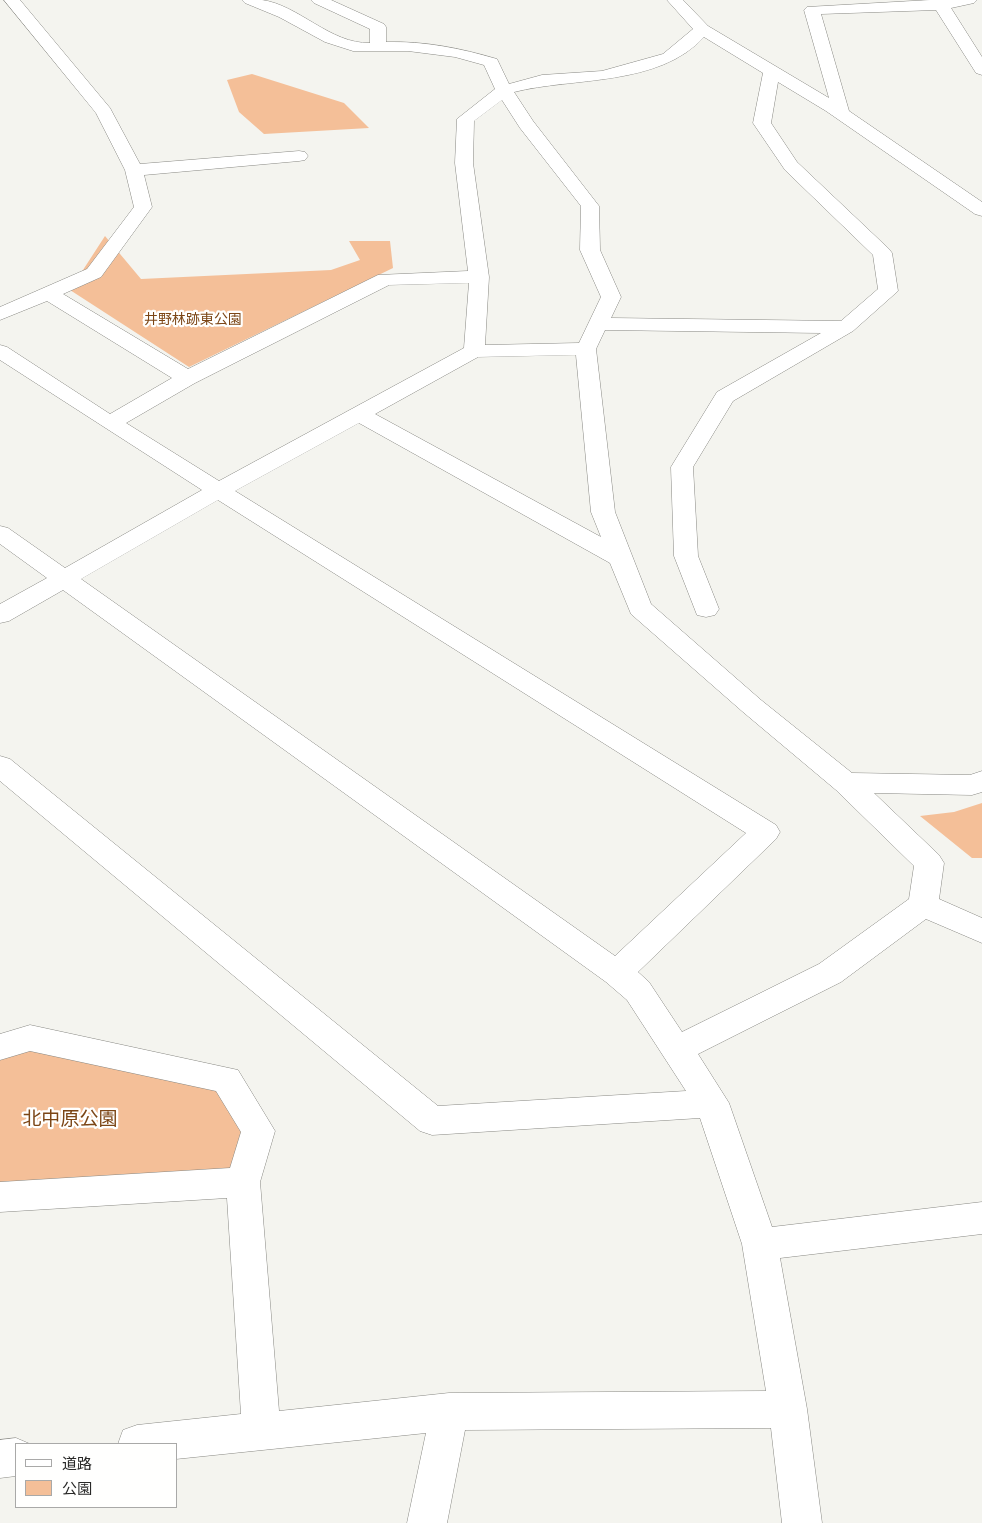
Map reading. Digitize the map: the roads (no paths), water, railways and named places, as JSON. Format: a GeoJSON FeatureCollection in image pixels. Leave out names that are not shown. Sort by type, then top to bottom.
{"type":"FeatureCollection","features":[{"type":"Feature","properties":{"kind":"street"},"geometry":{"type":"LineString","coordinates":[[0,314],[94,273],[143,207],[134,170],[104,112],[12,0]]}},
{"type":"Feature","properties":{"kind":"street"},"geometry":{"type":"LineString","coordinates":[[250,0],[284,14],[332,39],[359,48],[408,46],[458,52],[491,62],[504,90],[526,124],[590,206],[590,250],[611,297],[586,349],[603,512],[640,608],[752,706],[846,783],[929,863],[923,905],[830,972],[676,1050]]}},
{"type":"Feature","properties":{"kind":"street"},"geometry":{"type":"LineString","coordinates":[[319,0],[378,27],[378,47]]}},
{"type":"Feature","properties":{"kind":"street"},"geometry":{"type":"LineString","coordinates":[[675,0],[702,29],[832,107],[982,210]]}},
{"type":"Feature","properties":{"kind":"street"},"geometry":{"type":"LineString","coordinates":[[842,115],[812,10],[969,0]]}},
{"type":"Feature","properties":{"kind":"street"},"geometry":{"type":"LineString","coordinates":[[940,3],[982,70]]}},
{"type":"Feature","properties":{"kind":"street"},"geometry":{"type":"LineString","coordinates":[[474,351],[479,277],[464,163],[466,118],[504,90],[542,80],[603,76],[669,57],[693,39],[702,29]]}},
{"type":"Feature","properties":{"kind":"street"},"geometry":{"type":"LineString","coordinates":[[706,609],[686,556],[682,467],[725,397],[846,327],[888,291],[882,253],[791,166],[762,123],[772,71]]}},
{"type":"Feature","properties":{"kind":"street"},"geometry":{"type":"LineString","coordinates":[[134,170],[299,156]]}},
{"type":"Feature","properties":{"kind":"street"},"geometry":{"type":"LineString","coordinates":[[110,423],[187,378],[385,279],[479,277]]}},
{"type":"Feature","properties":{"kind":"street"},"geometry":{"type":"LineString","coordinates":[[48,293],[187,378]]}},
{"type":"Feature","properties":{"kind":"street"},"geometry":{"type":"LineString","coordinates":[[598,324],[846,327]]}},
{"type":"Feature","properties":{"kind":"street"},"geometry":{"type":"LineString","coordinates":[[0,615],[219,490],[474,351],[586,349]]}},
{"type":"Feature","properties":{"kind":"street"},"geometry":{"type":"LineString","coordinates":[[0,351],[110,423],[766,832],[617,973]]}},
{"type":"Feature","properties":{"kind":"street"},"geometry":{"type":"LineString","coordinates":[[359,414],[622,559]]}},
{"type":"Feature","properties":{"kind":"street"},"geometry":{"type":"LineString","coordinates":[[0,533],[63,580],[617,973],[638,991],[712,1103],[760,1244],[788,1409],[802,1523]]}},
{"type":"Feature","properties":{"kind":"street"},"geometry":{"type":"LineString","coordinates":[[0,766],[432,1121],[712,1103]]}},
{"type":"Feature","properties":{"kind":"street"},"geometry":{"type":"LineString","coordinates":[[846,783],[972,785],[982,781]]}},
{"type":"Feature","properties":{"kind":"street"},"geometry":{"type":"LineString","coordinates":[[923,905],[982,931]]}},
{"type":"Feature","properties":{"kind":"street"},"geometry":{"type":"LineString","coordinates":[[0,1047],[30,1038],[226,1080],[258,1131],[243,1182],[261,1431]]}},
{"type":"Feature","properties":{"kind":"street"},"geometry":{"type":"LineString","coordinates":[[0,1197],[243,1182]]}},
{"type":"Feature","properties":{"kind":"street"},"geometry":{"type":"LineString","coordinates":[[760,1244],[982,1218]]}},
{"type":"Feature","properties":{"kind":"street"},"geometry":{"type":"LineString","coordinates":[[146,1443],[449,1412],[788,1409]]}},
{"type":"Feature","properties":{"kind":"street"},"geometry":{"type":"LineString","coordinates":[[427,1523],[449,1412]]}},
{"type":"Feature","properties":{"kind":"street"},"geometry":{"type":"LineString","coordinates":[[0,1458],[15,1457]]}},
{"type":"Feature","properties":{"kind":"park label","name":"井野林跡東公園"},"geometry":{"type":"Point","coordinates":[193,319]}},
{"type":"Feature","properties":{"kind":"park label","name":"北中原公園"},"geometry":{"type":"Point","coordinates":[70,1119]}}]}
